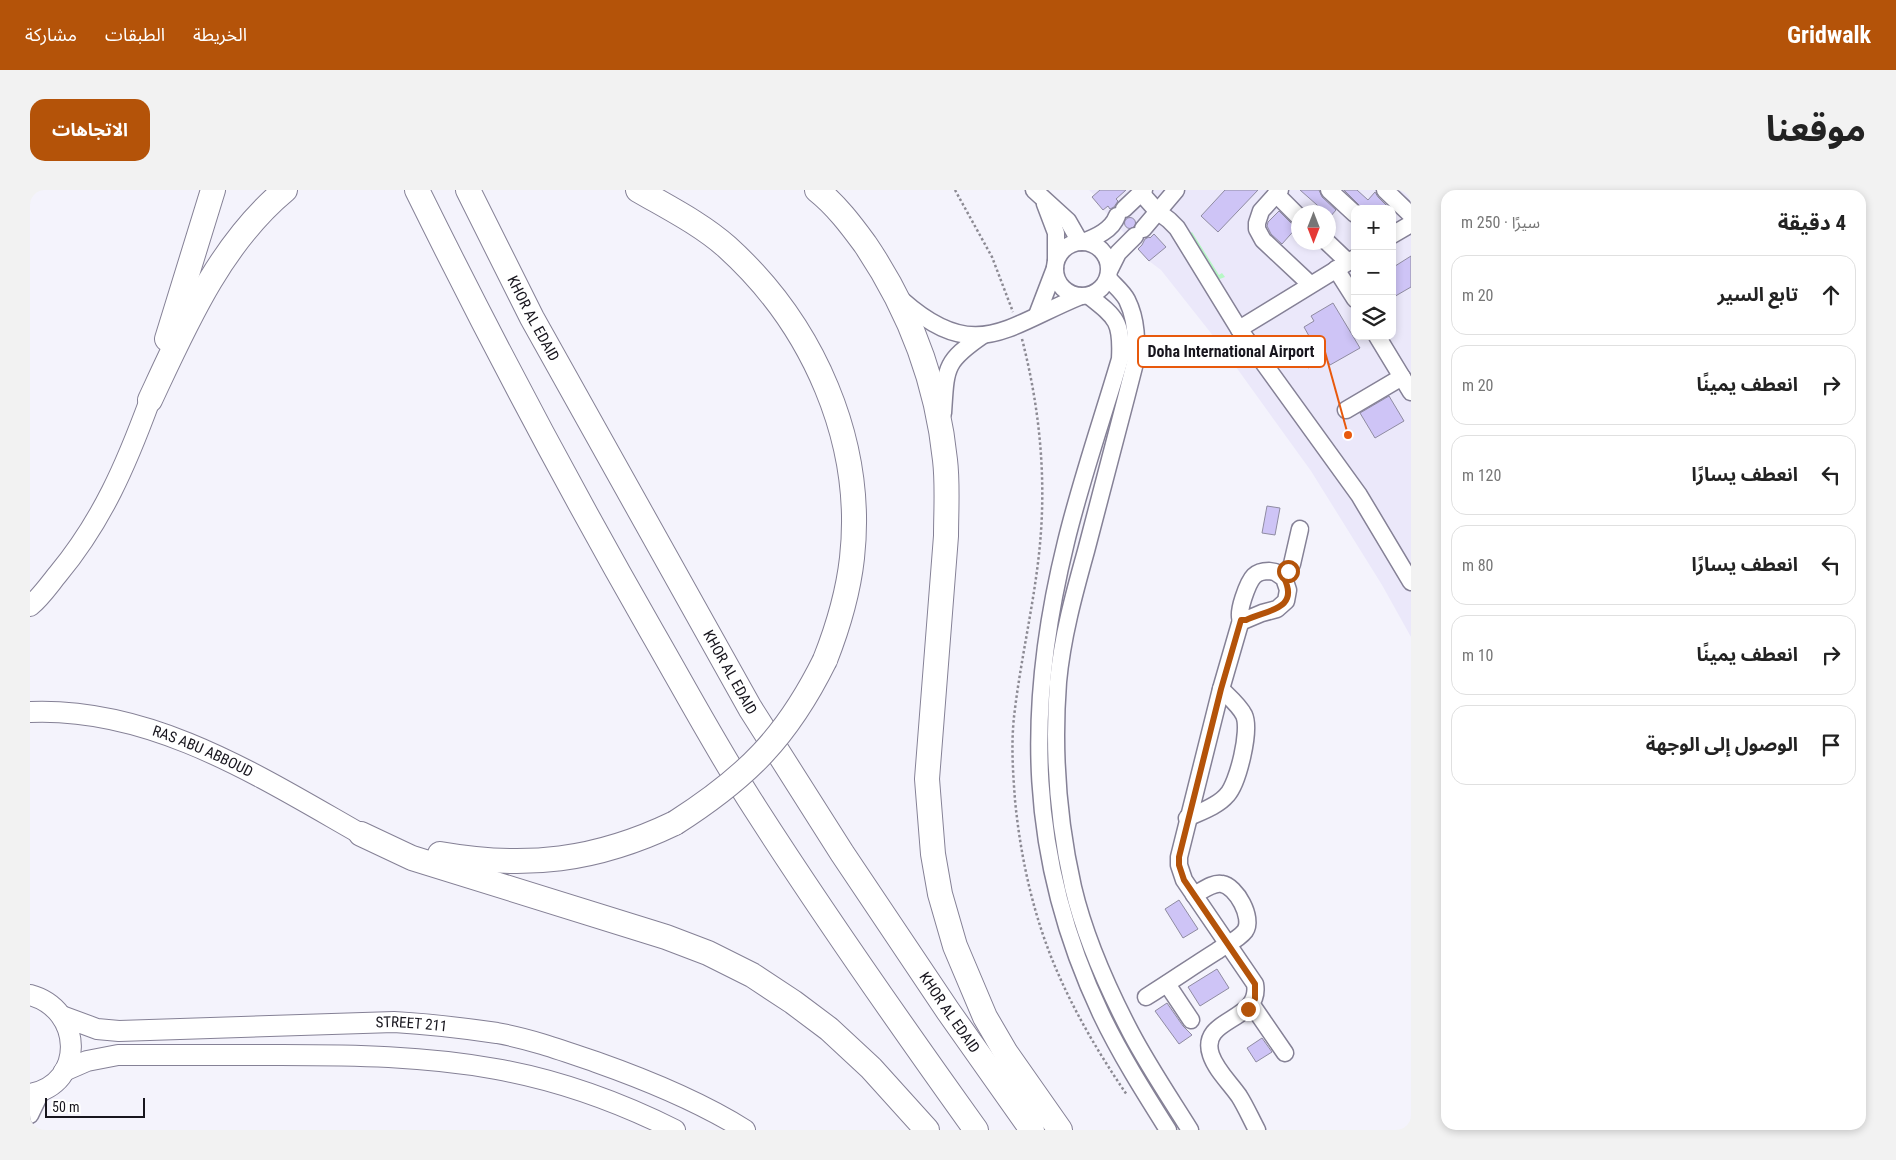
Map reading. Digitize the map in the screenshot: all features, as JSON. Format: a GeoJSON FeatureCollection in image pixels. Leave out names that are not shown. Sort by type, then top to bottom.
{"type":"FeatureCollection","features":[{"type":"Feature","properties":{"kind":"highway"},"geometry":{"type":"LineString","coordinates":[[150,400],[182,287],[213,190]]}},
{"type":"Feature","properties":{"kind":"highway"},"geometry":{"type":"LineString","coordinates":[[417,190],[482,320],[589,520],[718,746],[754,806],[864,971],[976,1130]]}},
{"type":"Feature","properties":{"kind":"highway","name":"KHOR AL EDAID"},"geometry":{"type":"LineString","coordinates":[[468,190],[532,318],[750,708],[842,853],[942,1003],[1032,1130]]}},
{"type":"Feature","properties":{"kind":"highway"},"geometry":{"type":"LineString","coordinates":[[361,834],[430,852],[467,859],[504,862],[550,860],[589,855],[627,844],[675,823],[706,803],[755,763],[780,735],[798,710],[825,660],[838,626],[847,590],[852,557],[854,523],[852,484],[847,457],[832,401],[823,378],[804,341],[756,276],[726,247],[692,221],[638,190]]}},
{"type":"Feature","properties":{"kind":"highway"},"geometry":{"type":"LineString","coordinates":[[818,190],[851,225],[876,260],[895,294],[927,368],[942,432],[946,462],[946,536],[927,779],[933,854],[940,894],[955,946],[985,1017],[1006,1053],[1060,1130]]}},
{"type":"Feature","properties":{"kind":"highway"},"geometry":{"type":"LineString","coordinates":[[150,400],[204,290],[227,254],[281,193]]}},
{"type":"Feature","properties":{"kind":"highway"},"geometry":{"type":"LineString","coordinates":[[361,834],[412,858],[666,937],[708,953],[752,975],[829,1029],[871,1068],[928,1130]]}},
{"type":"Feature","properties":{"kind":"main road"},"geometry":{"type":"LineString","coordinates":[[30,606],[66,565],[92,529],[114,490],[150,400]]}},
{"type":"Feature","properties":{"kind":"main road","name":"RAS ABU ABBOUD"},"geometry":{"type":"LineString","coordinates":[[30,712],[83,715],[127,723],[176,738],[216,754],[361,834]]}},
{"type":"Feature","properties":{"kind":"main road"},"geometry":{"type":"LineString","coordinates":[[30,995],[49,1002],[62,1016],[67,1024],[72,1043],[64,1071],[58,1079],[36,1092]]}},
{"type":"Feature","properties":{"kind":"main road","name":"STREET 211"},"geometry":{"type":"LineString","coordinates":[[62,1016],[97,1029],[119,1032],[394,1022],[428,1024],[498,1034],[570,1053],[641,1079],[707,1108],[745,1130]]}},
{"type":"Feature","properties":{"kind":"main road"},"geometry":{"type":"LineString","coordinates":[[64,1071],[87,1061],[118,1055],[334,1055],[430,1059],[498,1069],[564,1086],[628,1108],[675,1130]]}},
{"type":"Feature","properties":{"kind":"street"},"geometry":{"type":"LineString","coordinates":[[895,294],[918,314],[948,330],[964,335],[982,336],[1018,326],[1037,315],[1101,289],[1118,253],[1139,233],[1176,190]]}},
{"type":"Feature","properties":{"kind":"street"},"geometry":{"type":"LineString","coordinates":[[1329,190],[1351,210]]}},
{"type":"Feature","properties":{"kind":"street"},"geometry":{"type":"LineString","coordinates":[[1385,190],[1411,215]]}},
{"type":"Feature","properties":{"kind":"street"},"geometry":{"type":"LineString","coordinates":[[1037,315],[1056,264],[1066,248],[1103,232],[1114,223],[1121,213],[1142,192],[1157,211],[1177,228],[1239,329],[1359,495],[1411,582]]}},
{"type":"Feature","properties":{"kind":"street"},"geometry":{"type":"LineString","coordinates":[[1291,208],[1278,192],[1260,211],[1256,223],[1257,229],[1263,240],[1310,284]]}},
{"type":"Feature","properties":{"kind":"street"},"geometry":{"type":"LineString","coordinates":[[1038,195],[1068,221],[1082,242],[1102,250],[1109,262],[1109,273],[1126,298],[1133,315],[1137,339],[1135,363],[1078,581],[1067,628],[1058,681],[1058,766],[1062,825],[1073,887],[1088,937],[1108,986],[1140,1049],[1190,1130]]}},
{"type":"Feature","properties":{"kind":"street"},"geometry":{"type":"LineString","coordinates":[[1038,195],[1055,226],[1058,243],[1057,280],[1064,290],[1075,296],[1085,296],[1111,314],[1118,327],[1121,339],[1120,359],[1076,506],[1058,578],[1046,648],[1039,718],[1040,784],[1043,818],[1051,867],[1075,952],[1090,990],[1117,1047],[1168,1130]]}},
{"type":"Feature","properties":{"kind":"street"},"geometry":{"type":"LineString","coordinates":[[1396,233],[1411,224]]}},
{"type":"Feature","properties":{"kind":"street"},"geometry":{"type":"LineString","coordinates":[[1335,250],[1346,263],[1354,295]]}},
{"type":"Feature","properties":{"kind":"street"},"geometry":{"type":"LineString","coordinates":[[1239,329],[1346,263]]}},
{"type":"Feature","properties":{"kind":"street"},"geometry":{"type":"LineString","coordinates":[[942,432],[946,378],[950,366],[955,356],[982,336]]}},
{"type":"Feature","properties":{"kind":"street"},"geometry":{"type":"LineString","coordinates":[[1379,340],[1411,392]]}},
{"type":"Feature","properties":{"kind":"street"},"geometry":{"type":"LineString","coordinates":[[1346,410],[1402,377]]}},
{"type":"Feature","properties":{"kind":"street"},"geometry":{"type":"LineString","coordinates":[[1284,578],[1292,564],[1300,529]]}},
{"type":"Feature","properties":{"kind":"street"},"geometry":{"type":"LineString","coordinates":[[1241,620],[1246,620],[1282,606],[1288,596],[1284,578],[1275,572],[1269,571],[1262,572],[1252,578],[1238,614],[1241,620],[1221,689],[1180,849],[1179,865],[1184,880],[1255,984],[1255,999],[1252,1005],[1219,1027],[1213,1033],[1209,1048],[1214,1062],[1258,1130]]}},
{"type":"Feature","properties":{"kind":"street"},"geometry":{"type":"LineString","coordinates":[[1188,818],[1222,801],[1233,785],[1242,755],[1247,732],[1246,720],[1240,708],[1221,689]]}},
{"type":"Feature","properties":{"kind":"street"},"geometry":{"type":"LineString","coordinates":[[1146,997],[1228,944],[1243,932],[1248,921],[1246,911],[1227,885],[1220,884],[1194,895]]}},
{"type":"Feature","properties":{"kind":"street"},"geometry":{"type":"LineString","coordinates":[[1167,984],[1192,1020]]}},
{"type":"Feature","properties":{"kind":"street"},"geometry":{"type":"LineString","coordinates":[[1252,1005],[1285,1053]]}},
{"type":"Feature","properties":{"kind":"street"},"geometry":{"type":"LineString","coordinates":[[30,1115],[36,1092]]}},
{"type":"Feature","properties":{"kind":"shaded area"},"geometry":{"type":"Polygon","coordinates":[[[1089,190],[1411,190],[1411,637],[1382,585],[1311,471],[1218,342],[1161,270],[1149,261],[1092,197],[1094,195],[1089,190]]]}},
{"type":"Feature","properties":{"kind":"green space"},"geometry":{"type":"Polygon","coordinates":[[[1192,232],[1219,275],[1222,273],[1225,277],[1217,280],[1189,234],[1192,232]]]}},
{"type":"Feature","properties":{"kind":"building"},"geometry":{"type":"Polygon","coordinates":[[[1100,190],[1126,190],[1116,199],[1118,201],[1114,207],[1110,209],[1108,206],[1103,210],[1092,197],[1100,190]]]}},
{"type":"Feature","properties":{"kind":"building"},"geometry":{"type":"Polygon","coordinates":[[[1225,190],[1258,190],[1218,232],[1201,216],[1225,190]]]}},
{"type":"Feature","properties":{"kind":"building"},"geometry":{"type":"Polygon","coordinates":[[[1300,190],[1319,190],[1322,197],[1331,205],[1317,205],[1300,190]]]}},
{"type":"Feature","properties":{"kind":"building"},"geometry":{"type":"Polygon","coordinates":[[[1344,190],[1357,190],[1368,200],[1375,192],[1386,205],[1359,205],[1344,190]]]}},
{"type":"Feature","properties":{"kind":"building"},"geometry":{"type":"Polygon","coordinates":[[[1279,211],[1291,223],[1291,234],[1282,244],[1271,234],[1267,226],[1268,222],[1279,211]]]}},
{"type":"Feature","properties":{"kind":"building"},"geometry":{"type":"Polygon","coordinates":[[[1128,218],[1132,218],[1135,223],[1134,227],[1128,228],[1125,225],[1125,221],[1128,218]]]}},
{"type":"Feature","properties":{"kind":"building"},"geometry":{"type":"Polygon","coordinates":[[[1154,234],[1166,247],[1149,261],[1138,249],[1145,239],[1150,238],[1154,234]]]}},
{"type":"Feature","properties":{"kind":"building"},"geometry":{"type":"Polygon","coordinates":[[[1411,256],[1411,287],[1396,296],[1396,295],[1396,265],[1411,256]]]}},
{"type":"Feature","properties":{"kind":"building"},"geometry":{"type":"Polygon","coordinates":[[[1333,303],[1351,333],[1351,340],[1355,340],[1360,348],[1330,365],[1326,358],[1308,368],[1300,354],[1314,345],[1304,327],[1314,321],[1311,316],[1333,303]]]}},
{"type":"Feature","properties":{"kind":"building"},"geometry":{"type":"Polygon","coordinates":[[[1389,396],[1404,421],[1375,438],[1360,413],[1389,396]]]}},
{"type":"Feature","properties":{"kind":"building"},"geometry":{"type":"Polygon","coordinates":[[[1267,506],[1280,508],[1275,535],[1262,533],[1267,506]]]}},
{"type":"Feature","properties":{"kind":"building"},"geometry":{"type":"Polygon","coordinates":[[[1179,900],[1198,929],[1183,938],[1165,909],[1179,900]]]}},
{"type":"Feature","properties":{"kind":"building"},"geometry":{"type":"Polygon","coordinates":[[[1217,969],[1229,988],[1200,1006],[1188,987],[1217,969]]]}},
{"type":"Feature","properties":{"kind":"building"},"geometry":{"type":"Polygon","coordinates":[[[1167,1003],[1183,1026],[1192,1035],[1179,1044],[1155,1011],[1167,1003]]]}},
{"type":"Feature","properties":{"kind":"building"},"geometry":{"type":"Polygon","coordinates":[[[1262,1038],[1272,1052],[1256,1062],[1247,1048],[1262,1038]]]}},
{"type":"Feature","properties":{"kind":"place","name":"Doha International Airport"},"geometry":{"type":"Point","coordinates":[1348,435]}},
{"type":"Feature","properties":{"kind":"route"},"geometry":{"type":"LineString","coordinates":[[1248,1009],[1255,999],[1255,984],[1184,880],[1179,865],[1179,857],[1221,689],[1241,620],[1246,620],[1282,606],[1288,596],[1284,578],[1288,571]]}}]}
